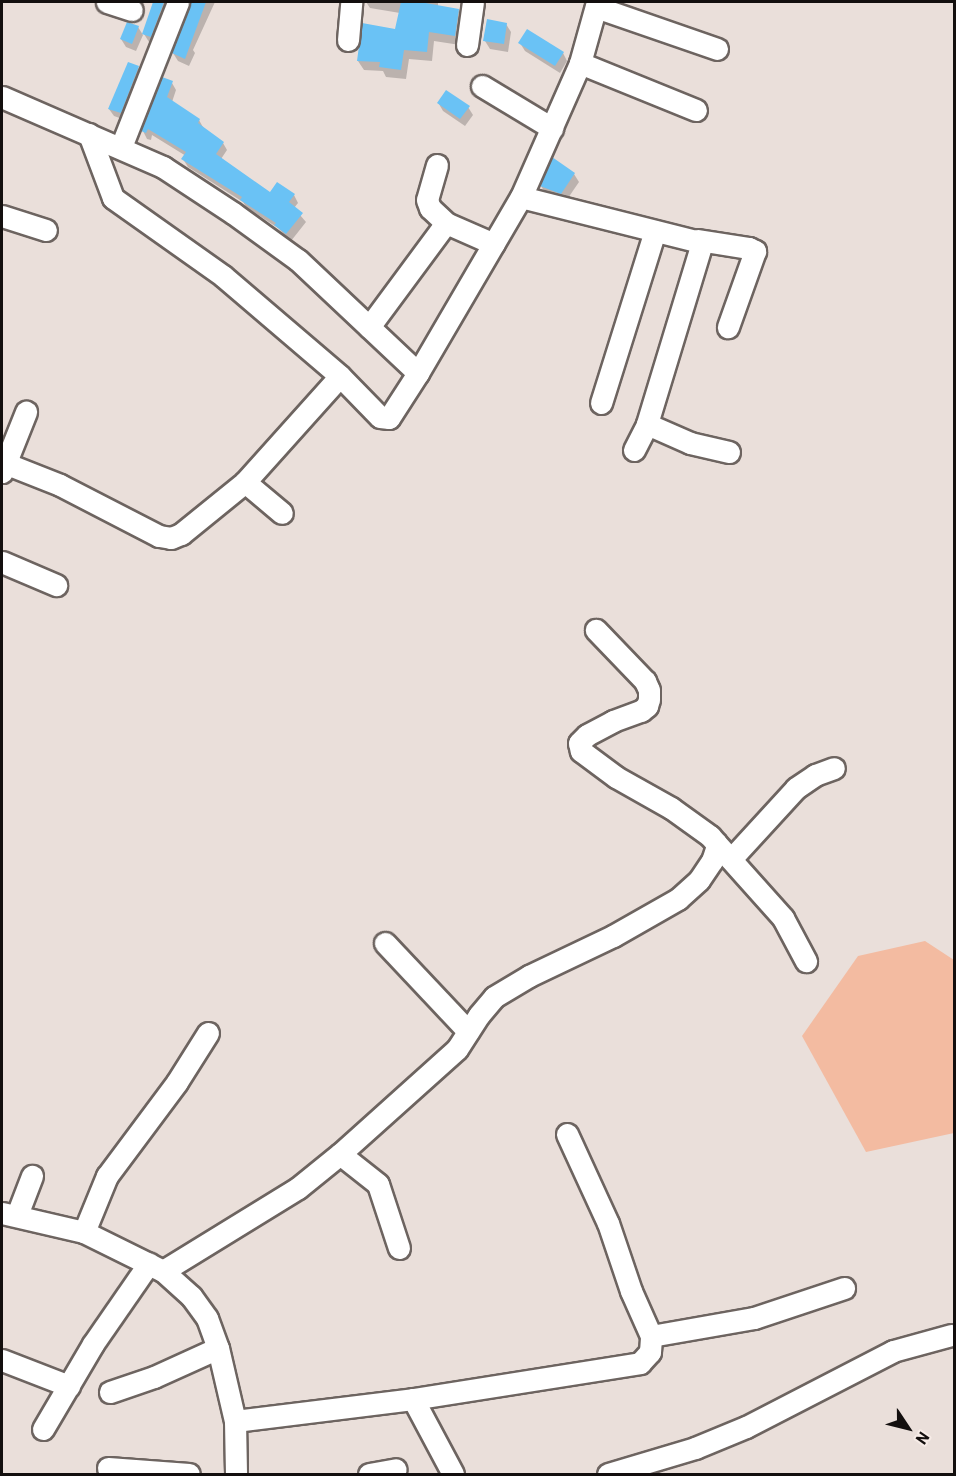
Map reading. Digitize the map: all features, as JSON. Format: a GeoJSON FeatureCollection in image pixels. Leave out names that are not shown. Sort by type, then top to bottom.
{"type":"FeatureCollection","features":[{"type":"Feature","properties":{"kind":"street"},"geometry":{"type":"LineString","coordinates":[[107,2],[132,10]]}},
{"type":"Feature","properties":{"kind":"street"},"geometry":{"type":"LineString","coordinates":[[121,147],[178,2]]}},
{"type":"Feature","properties":{"kind":"street"},"geometry":{"type":"LineString","coordinates":[[348,40],[351,2]]}},
{"type":"Feature","properties":{"kind":"street"},"geometry":{"type":"LineString","coordinates":[[467,45],[472,2]]}},
{"type":"Feature","properties":{"kind":"street"},"geometry":{"type":"LineString","coordinates":[[89,134],[113,198],[223,276],[340,376],[384,419],[392,416],[521,197],[580,63],[596,4],[717,48]]}},
{"type":"Feature","properties":{"kind":"street"},"geometry":{"type":"LineString","coordinates":[[580,63],[696,110]]}},
{"type":"Feature","properties":{"kind":"street"},"geometry":{"type":"LineString","coordinates":[[483,86],[552,128]]}},
{"type":"Feature","properties":{"kind":"street"},"geometry":{"type":"LineString","coordinates":[[2,97],[163,167],[233,213],[298,260],[418,373]]}},
{"type":"Feature","properties":{"kind":"street"},"geometry":{"type":"LineString","coordinates":[[437,165],[427,200],[430,208],[446,223],[494,244]]}},
{"type":"Feature","properties":{"kind":"street"},"geometry":{"type":"LineString","coordinates":[[521,197],[655,231],[749,248],[755,253],[728,327]]}},
{"type":"Feature","properties":{"kind":"street"},"geometry":{"type":"LineString","coordinates":[[2,216],[46,230]]}},
{"type":"Feature","properties":{"kind":"street"},"geometry":{"type":"LineString","coordinates":[[369,327],[446,223]]}},
{"type":"Feature","properties":{"kind":"street"},"geometry":{"type":"LineString","coordinates":[[601,403],[655,231]]}},
{"type":"Feature","properties":{"kind":"street"},"geometry":{"type":"LineString","coordinates":[[634,450],[647,424],[701,246],[698,240]]}},
{"type":"Feature","properties":{"kind":"street"},"geometry":{"type":"LineString","coordinates":[[26,412],[3,466],[60,485],[159,536],[171,538],[181,534],[245,482],[340,376]]}},
{"type":"Feature","properties":{"kind":"street"},"geometry":{"type":"LineString","coordinates":[[647,424],[690,443],[729,452]]}},
{"type":"Feature","properties":{"kind":"street"},"geometry":{"type":"LineString","coordinates":[[245,482],[282,513]]}},
{"type":"Feature","properties":{"kind":"street"},"geometry":{"type":"LineString","coordinates":[[2,562],[56,585]]}},
{"type":"Feature","properties":{"kind":"street"},"geometry":{"type":"LineString","coordinates":[[596,630],[645,681],[649,690],[649,699],[647,706],[641,711],[613,720],[587,735],[579,743],[581,751],[616,777],[671,808],[716,843],[783,918],[806,961]]}},
{"type":"Feature","properties":{"kind":"street"},"geometry":{"type":"LineString","coordinates":[[731,859],[796,788],[815,775],[834,768]]}},
{"type":"Feature","properties":{"kind":"street"},"geometry":{"type":"LineString","coordinates":[[44,1429],[93,1344],[156,1267],[298,1188],[340,1154],[457,1049],[494,997],[529,976],[613,936],[689,892],[712,861],[716,843]]}},
{"type":"Feature","properties":{"kind":"street"},"geometry":{"type":"LineString","coordinates":[[385,943],[468,1031]]}},
{"type":"Feature","properties":{"kind":"street"},"geometry":{"type":"LineString","coordinates":[[84,1232],[107,1176],[177,1082],[208,1033]]}},
{"type":"Feature","properties":{"kind":"street"},"geometry":{"type":"LineString","coordinates":[[235,1421],[413,1399],[640,1363],[650,1352],[651,1336],[631,1291],[608,1223],[567,1134]]}},
{"type":"Feature","properties":{"kind":"street"},"geometry":{"type":"LineString","coordinates":[[340,1154],[378,1184],[399,1248]]}},
{"type":"Feature","properties":{"kind":"street"},"geometry":{"type":"LineString","coordinates":[[32,1176],[9,1214],[84,1232],[156,1267],[191,1296],[207,1318],[218,1348],[235,1421],[236,1474]]}},
{"type":"Feature","properties":{"kind":"street"},"geometry":{"type":"LineString","coordinates":[[651,1336],[754,1318],[844,1288]]}},
{"type":"Feature","properties":{"kind":"street"},"geometry":{"type":"LineString","coordinates":[[608,1474],[695,1448],[746,1427],[893,1351],[951,1335]]}},
{"type":"Feature","properties":{"kind":"street"},"geometry":{"type":"LineString","coordinates":[[110,1392],[154,1377],[218,1348]]}},
{"type":"Feature","properties":{"kind":"street"},"geometry":{"type":"LineString","coordinates":[[2,1360],[69,1386]]}},
{"type":"Feature","properties":{"kind":"street"},"geometry":{"type":"LineString","coordinates":[[413,1399],[453,1474]]}},
{"type":"Feature","properties":{"kind":"street"},"geometry":{"type":"LineString","coordinates":[[109,1464],[189,1474]]}},
{"type":"Feature","properties":{"kind":"street"},"geometry":{"type":"LineString","coordinates":[[369,1474],[396,1469]]}},
{"type":"Feature","properties":{"kind":"shaded area"},"geometry":{"type":"Polygon","coordinates":[[[925,941],[954,960],[954,1133],[866,1152],[802,1036],[858,956],[925,941]]]}},
{"type":"Feature","properties":{"kind":"building"},"geometry":{"type":"Polygon","coordinates":[[[153,2],[164,2],[151,37],[142,34],[153,2]]]}},
{"type":"Feature","properties":{"kind":"building"},"geometry":{"type":"Polygon","coordinates":[[[191,2],[206,2],[185,59],[172,53],[191,2]]]}},
{"type":"Feature","properties":{"kind":"building"},"geometry":{"type":"Polygon","coordinates":[[[401,2],[420,2],[459,9],[455,36],[429,32],[427,52],[404,50],[401,70],[379,67],[380,62],[357,61],[362,23],[395,29],[401,2]]]}},
{"type":"Feature","properties":{"kind":"building"},"geometry":{"type":"Polygon","coordinates":[[[487,19],[507,23],[504,44],[483,41],[487,19]]]}},
{"type":"Feature","properties":{"kind":"building"},"geometry":{"type":"Polygon","coordinates":[[[127,22],[139,26],[132,44],[120,39],[127,22]]]}},
{"type":"Feature","properties":{"kind":"building"},"geometry":{"type":"Polygon","coordinates":[[[527,29],[564,52],[555,66],[518,43],[527,29]]]}},
{"type":"Feature","properties":{"kind":"building"},"geometry":{"type":"Polygon","coordinates":[[[128,62],[139,66],[121,113],[108,109],[128,62]]]}},
{"type":"Feature","properties":{"kind":"building"},"geometry":{"type":"Polygon","coordinates":[[[162,77],[173,81],[167,97],[200,119],[198,123],[224,142],[216,154],[270,192],[277,182],[295,194],[289,202],[303,213],[286,234],[274,225],[276,223],[240,200],[242,197],[181,159],[186,152],[148,129],[146,133],[141,131],[162,77]]]}},
{"type":"Feature","properties":{"kind":"building"},"geometry":{"type":"Polygon","coordinates":[[[446,90],[470,106],[460,119],[437,103],[446,90]]]}},
{"type":"Feature","properties":{"kind":"building"},"geometry":{"type":"Polygon","coordinates":[[[552,157],[575,173],[561,194],[540,186],[552,157]]]}}]}
